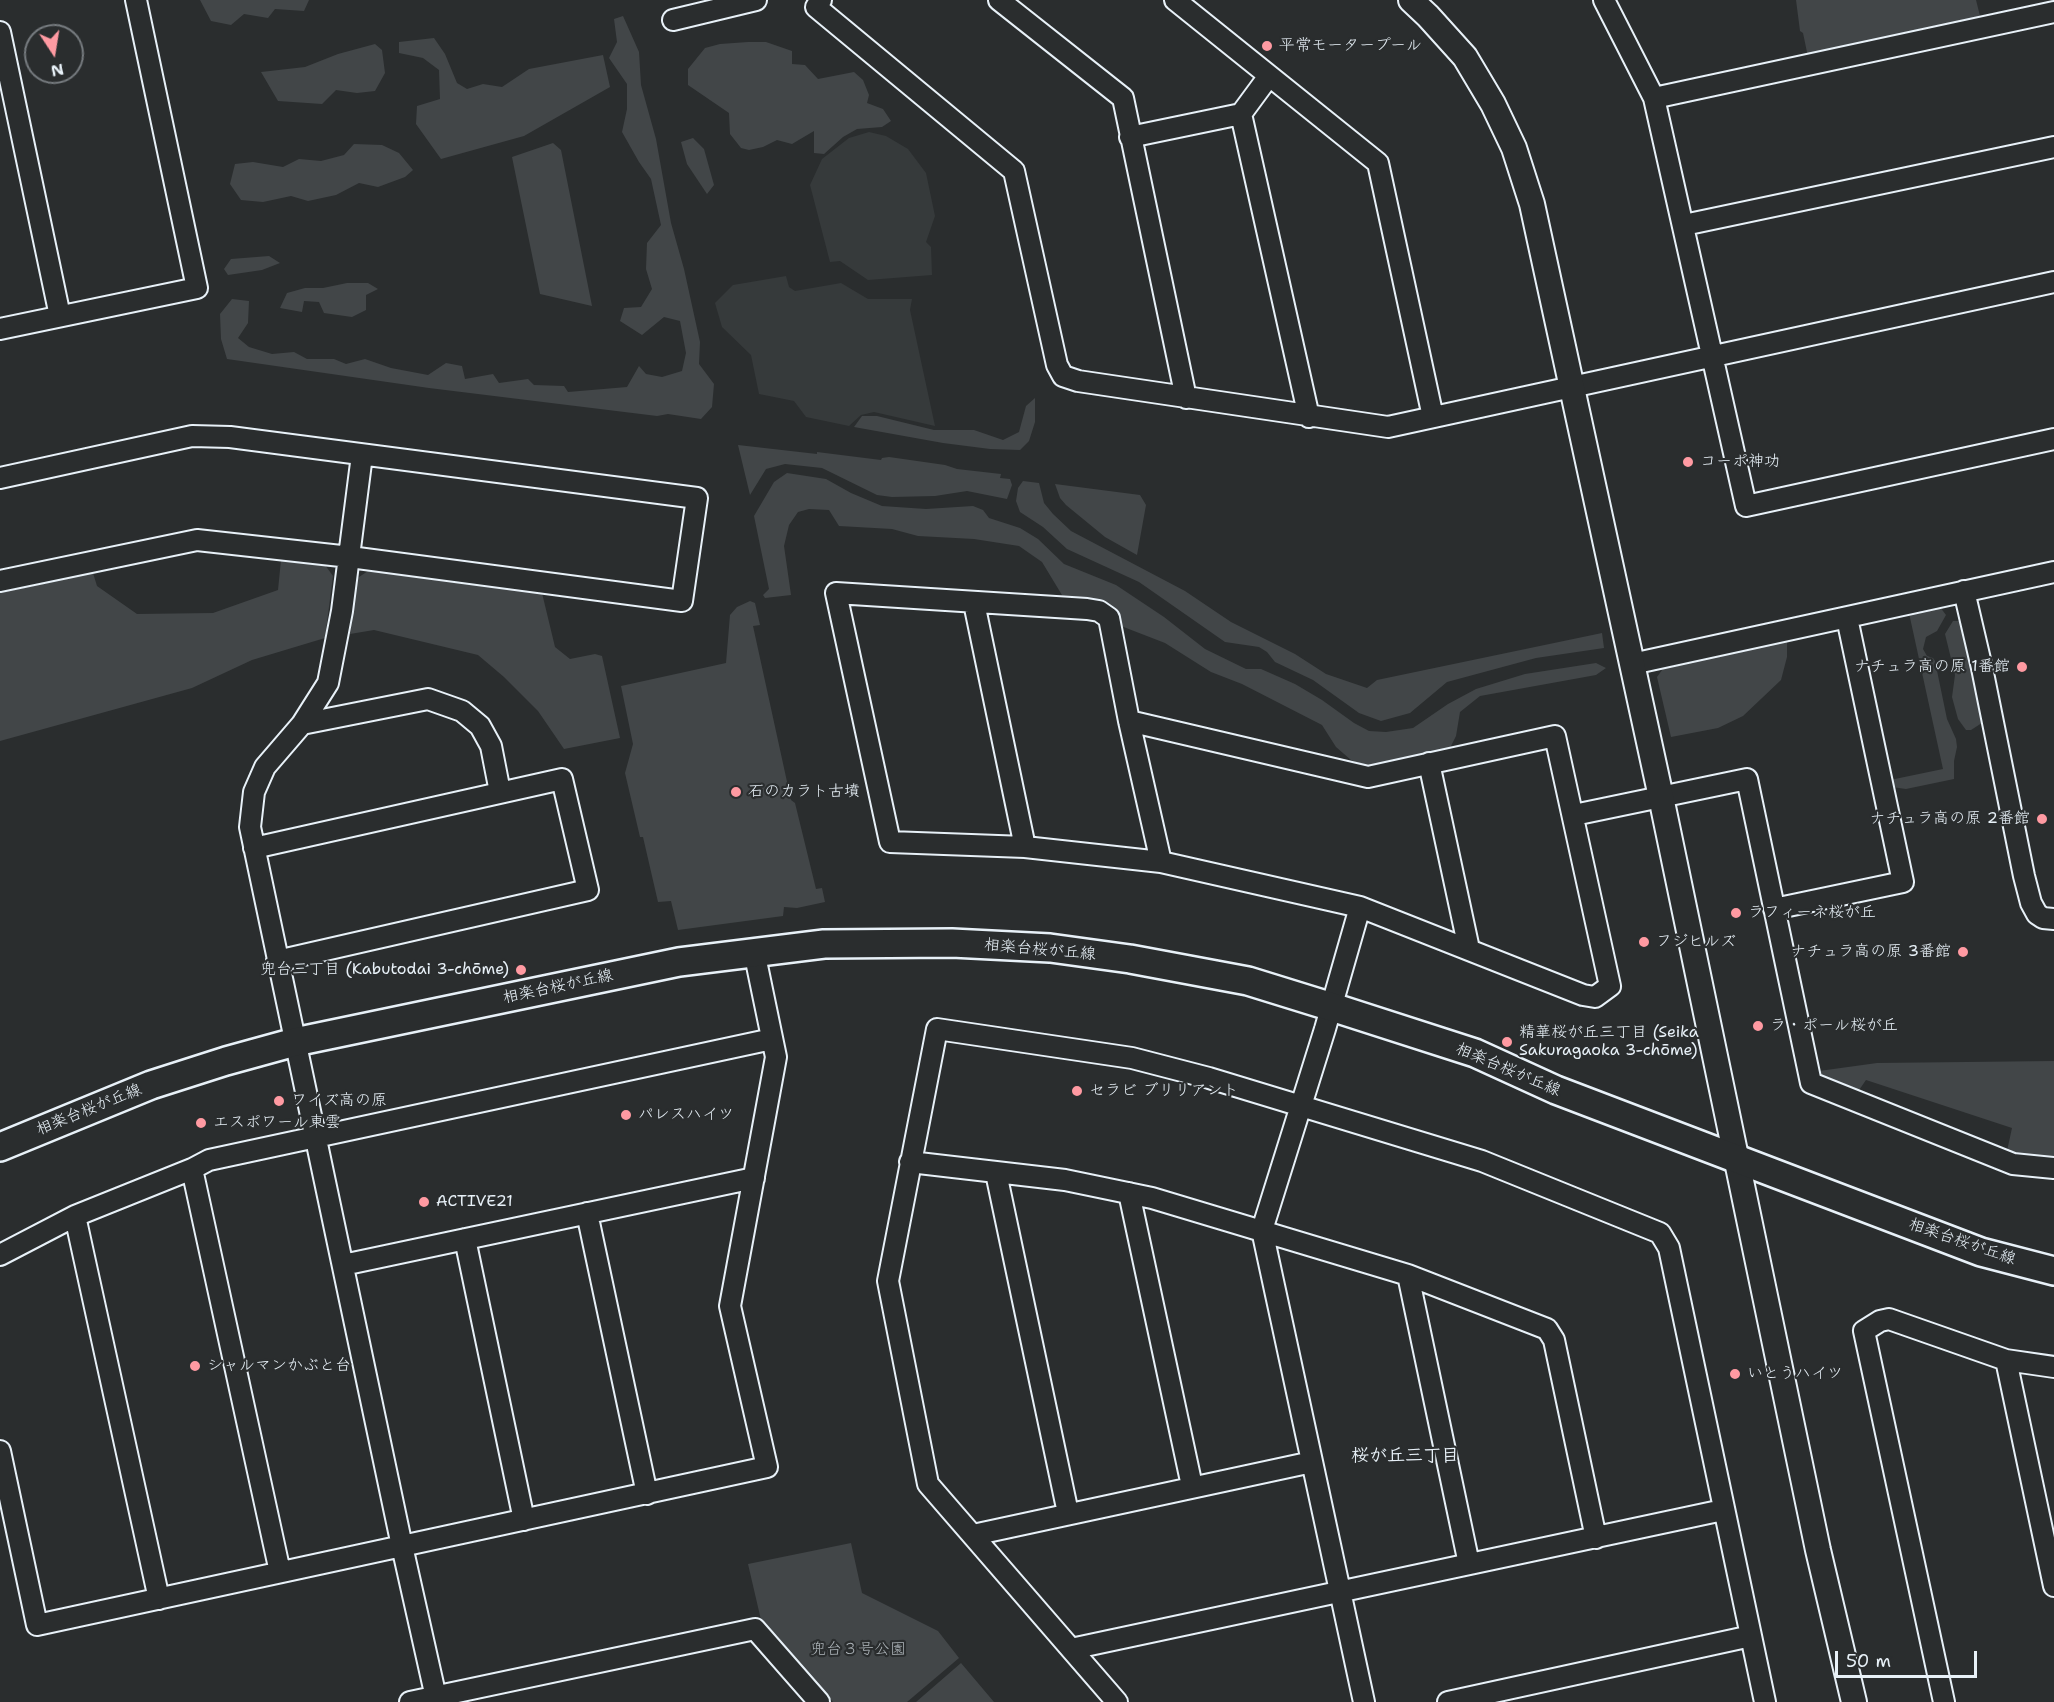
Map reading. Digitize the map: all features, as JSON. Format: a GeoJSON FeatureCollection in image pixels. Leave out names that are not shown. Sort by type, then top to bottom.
{"type":"FeatureCollection","features":[{"type":"Feature","properties":{"kind":"main road","name":"相楽台桜が丘線"},"geometry":{"type":"LineString","coordinates":[[0,1147],[151,1085],[295,1042],[680,962],[754,951],[836,944],[952,944],[1050,948],[1130,958],[1248,981],[1332,1007],[1475,1053],[1556,1090],[1981,1252],[2054,1270]]}},
{"type":"Feature","properties":{"kind":"street"},"geometry":{"type":"LineString","coordinates":[[0,329],[197,288],[136,0]]}},
{"type":"Feature","properties":{"kind":"street"},"geometry":{"type":"LineString","coordinates":[[673,20],[756,0]]}},
{"type":"Feature","properties":{"kind":"street"},"geometry":{"type":"LineString","coordinates":[[821,0],[816,7],[1014,171],[1057,365],[1063,376],[1078,381],[1388,427],[2054,282]]}},
{"type":"Feature","properties":{"kind":"street"},"geometry":{"type":"LineString","coordinates":[[999,0],[1123,98],[1186,398]]}},
{"type":"Feature","properties":{"kind":"street"},"geometry":{"type":"LineString","coordinates":[[1175,0],[1378,163],[1433,417]]}},
{"type":"Feature","properties":{"kind":"street"},"geometry":{"type":"LineString","coordinates":[[1411,0],[1465,57],[1493,104],[1514,148],[1532,204],[1661,797],[1818,1550],[1854,1702]]}},
{"type":"Feature","properties":{"kind":"street"},"geometry":{"type":"LineString","coordinates":[[1604,0],[1654,98],[1746,506],[2054,439]]}},
{"type":"Feature","properties":{"kind":"street"},"geometry":{"type":"LineString","coordinates":[[1654,98],[2054,12]]}},
{"type":"Feature","properties":{"kind":"street"},"geometry":{"type":"LineString","coordinates":[[0,33],[60,316]]}},
{"type":"Feature","properties":{"kind":"street"},"geometry":{"type":"LineString","coordinates":[[1130,137],[1241,114],[1269,76]]}},
{"type":"Feature","properties":{"kind":"street"},"geometry":{"type":"LineString","coordinates":[[1241,114],[1309,417]]}},
{"type":"Feature","properties":{"kind":"street"},"geometry":{"type":"LineString","coordinates":[[1684,225],[2054,147]]}},
{"type":"Feature","properties":{"kind":"street"},"geometry":{"type":"LineString","coordinates":[[0,478],[192,436],[230,437],[697,498],[682,601],[350,557],[197,540],[0,581]]}},
{"type":"Feature","properties":{"kind":"street"},"geometry":{"type":"LineString","coordinates":[[362,455],[350,557],[337,642],[328,683],[302,724],[265,766],[259,779],[250,818],[277,961],[436,1699]]}},
{"type":"Feature","properties":{"kind":"street"},"geometry":{"type":"LineString","coordinates":[[1632,664],[2054,572]]}},
{"type":"Feature","properties":{"kind":"street"},"geometry":{"type":"LineString","coordinates":[[1964,591],[2031,903],[2037,914],[2043,918],[2054,919]]}},
{"type":"Feature","properties":{"kind":"street"},"geometry":{"type":"LineString","coordinates":[[1129,721],[1368,777],[1555,736],[1610,986],[1595,997],[1583,995],[1360,908],[1161,862],[1025,848],[890,842],[836,593],[1099,610],[1109,618],[1129,721],[1161,862]]}},
{"type":"Feature","properties":{"kind":"street"},"geometry":{"type":"LineString","coordinates":[[974,603],[1025,848]]}},
{"type":"Feature","properties":{"kind":"street"},"geometry":{"type":"LineString","coordinates":[[1774,909],[1903,882],[1847,618]]}},
{"type":"Feature","properties":{"kind":"street"},"geometry":{"type":"LineString","coordinates":[[302,724],[428,699],[462,711],[480,726],[491,746],[500,792]]}},
{"type":"Feature","properties":{"kind":"street"},"geometry":{"type":"LineString","coordinates":[[1429,763],[1469,949]]}},
{"type":"Feature","properties":{"kind":"street"},"geometry":{"type":"LineString","coordinates":[[254,848],[562,779],[588,890],[277,961]]}},
{"type":"Feature","properties":{"kind":"street"},"geometry":{"type":"LineString","coordinates":[[1574,815],[1747,779],[1811,1083],[2013,1164],[2054,1168]]}},
{"type":"Feature","properties":{"kind":"street"},"geometry":{"type":"LineString","coordinates":[[1360,908],[1332,1007],[1262,1230],[1364,1702]]}},
{"type":"Feature","properties":{"kind":"street"},"geometry":{"type":"LineString","coordinates":[[0,1451],[37,1625],[767,1467],[730,1306],[776,1057],[754,951]]}},
{"type":"Feature","properties":{"kind":"street"},"geometry":{"type":"LineString","coordinates":[[1117,1702],[928,1484],[888,1281],[938,1029],[1132,1058],[1301,1104],[1482,1161],[1660,1233],[1669,1248],[1765,1702]]}},
{"type":"Feature","properties":{"kind":"street"},"geometry":{"type":"LineString","coordinates":[[0,1255],[75,1216],[210,1160],[772,1039]]}},
{"type":"Feature","properties":{"kind":"street"},"geometry":{"type":"LineString","coordinates":[[910,1162],[1065,1180],[1129,1193],[1262,1230],[1408,1275],[1547,1329],[1554,1340],[1596,1538]]}},
{"type":"Feature","properties":{"kind":"street"},"geometry":{"type":"LineString","coordinates":[[192,1169],[280,1572]]}},
{"type":"Feature","properties":{"kind":"street"},"geometry":{"type":"LineString","coordinates":[[996,1173],[1068,1513]]}},
{"type":"Feature","properties":{"kind":"street"},"geometry":{"type":"LineString","coordinates":[[343,1265],[754,1178]]}},
{"type":"Feature","properties":{"kind":"street"},"geometry":{"type":"LineString","coordinates":[[1129,1193],[1192,1486]]}},
{"type":"Feature","properties":{"kind":"street"},"geometry":{"type":"LineString","coordinates":[[587,1213],[647,1494]]}},
{"type":"Feature","properties":{"kind":"street"},"geometry":{"type":"LineString","coordinates":[[75,1216],[159,1599]]}},
{"type":"Feature","properties":{"kind":"street"},"geometry":{"type":"LineString","coordinates":[[465,1239],[524,1520]]}},
{"type":"Feature","properties":{"kind":"street"},"geometry":{"type":"LineString","coordinates":[[1408,1275],[1469,1564]]}},
{"type":"Feature","properties":{"kind":"street"},"geometry":{"type":"LineString","coordinates":[[1944,1702],[1864,1331],[1880,1320],[1889,1318],[2006,1360],[2054,1366]]}},
{"type":"Feature","properties":{"kind":"street"},"geometry":{"type":"LineString","coordinates":[[2006,1360],[2054,1586]]}},
{"type":"Feature","properties":{"kind":"street"},"geometry":{"type":"LineString","coordinates":[[973,1535],[1312,1462]]}},
{"type":"Feature","properties":{"kind":"street"},"geometry":{"type":"LineString","coordinates":[[1071,1649],[1723,1510]]}},
{"type":"Feature","properties":{"kind":"street"},"geometry":{"type":"LineString","coordinates":[[410,1702],[436,1699],[754,1629],[819,1702]]}},
{"type":"Feature","properties":{"kind":"street"},"geometry":{"type":"LineString","coordinates":[[1448,1702],[1751,1636]]}},
{"type":"Feature","properties":{"kind":"shaded area"},"geometry":{"type":"Polygon","coordinates":[[[869,132],[886,136],[908,149],[926,173],[935,216],[926,242],[931,247],[932,275],[868,280],[840,261],[830,262],[810,185],[822,159],[849,138],[869,132]]]}},
{"type":"Feature","properties":{"kind":"shaded area"},"geometry":{"type":"Polygon","coordinates":[[[786,276],[789,287],[795,291],[841,283],[868,299],[912,299],[910,310],[935,426],[874,412],[861,415],[849,426],[806,417],[794,401],[759,394],[751,355],[722,327],[715,303],[733,285],[786,276]]]}},
{"type":"Feature","properties":{"kind":"green space"},"geometry":{"type":"Polygon","coordinates":[[[200,0],[309,0],[304,11],[275,9],[268,18],[244,14],[231,25],[211,21],[200,0]]]}},
{"type":"Feature","properties":{"kind":"green space"},"geometry":{"type":"Polygon","coordinates":[[[1796,0],[1976,0],[1981,20],[1808,57],[1803,33],[1800,31],[1796,0]]]}},
{"type":"Feature","properties":{"kind":"green space"},"geometry":{"type":"Polygon","coordinates":[[[623,16],[639,52],[641,85],[656,139],[671,223],[700,342],[699,364],[714,384],[712,407],[701,419],[668,414],[657,416],[429,388],[227,359],[221,339],[220,314],[232,299],[249,301],[248,323],[238,338],[249,347],[272,354],[294,352],[307,359],[334,359],[346,364],[365,359],[391,368],[428,375],[446,363],[462,366],[465,379],[493,374],[499,383],[528,379],[534,385],[564,386],[568,392],[627,387],[639,366],[646,374],[662,377],[682,371],[686,353],[680,321],[664,317],[642,335],[620,321],[624,308],[641,307],[652,289],[646,269],[647,243],[661,225],[651,179],[622,132],[627,109],[627,84],[609,58],[617,42],[614,19],[623,16]]]}},
{"type":"Feature","properties":{"kind":"green space"},"geometry":{"type":"Polygon","coordinates":[[[434,38],[445,54],[457,83],[467,89],[483,84],[502,87],[529,69],[603,55],[610,87],[524,136],[441,159],[416,124],[417,106],[440,99],[439,70],[423,58],[399,53],[399,42],[434,38]]]}},
{"type":"Feature","properties":{"kind":"green space"},"geometry":{"type":"Polygon","coordinates":[[[766,42],[792,51],[792,64],[805,65],[818,79],[854,72],[863,80],[869,95],[867,103],[883,109],[891,121],[882,127],[857,129],[843,137],[824,154],[814,153],[814,131],[792,144],[777,140],[763,147],[749,150],[741,148],[730,134],[729,113],[688,85],[688,69],[705,48],[720,44],[766,42]]]}},
{"type":"Feature","properties":{"kind":"green space"},"geometry":{"type":"Polygon","coordinates":[[[375,44],[382,50],[385,73],[375,91],[357,93],[336,90],[322,104],[278,101],[261,72],[305,67],[338,54],[375,44]]]}},
{"type":"Feature","properties":{"kind":"green space"},"geometry":{"type":"Polygon","coordinates":[[[693,138],[704,149],[714,185],[707,194],[687,164],[681,142],[693,138]]]}},
{"type":"Feature","properties":{"kind":"green space"},"geometry":{"type":"Polygon","coordinates":[[[553,143],[561,150],[592,306],[540,294],[512,157],[553,143]]]}},
{"type":"Feature","properties":{"kind":"green space"},"geometry":{"type":"Polygon","coordinates":[[[354,144],[382,145],[399,153],[413,170],[405,177],[378,187],[359,183],[336,195],[308,201],[291,196],[263,202],[241,200],[230,184],[235,164],[253,162],[283,167],[299,159],[321,161],[344,155],[354,144]]]}},
{"type":"Feature","properties":{"kind":"green space"},"geometry":{"type":"Polygon","coordinates":[[[269,256],[280,263],[262,270],[228,275],[224,269],[231,259],[269,256]]]}},
{"type":"Feature","properties":{"kind":"green space"},"geometry":{"type":"Polygon","coordinates":[[[347,283],[368,283],[378,289],[366,295],[366,310],[352,317],[324,313],[319,302],[304,301],[302,312],[280,308],[287,293],[305,288],[323,288],[347,283]]]}},
{"type":"Feature","properties":{"kind":"green space"},"geometry":{"type":"Polygon","coordinates":[[[1035,398],[1035,422],[1029,441],[1020,450],[943,443],[854,427],[862,416],[877,416],[934,430],[974,430],[1003,440],[1019,432],[1026,406],[1035,398]]]}},
{"type":"Feature","properties":{"kind":"green space"},"geometry":{"type":"Polygon","coordinates":[[[738,445],[881,460],[889,457],[945,465],[957,469],[1001,474],[1000,478],[1010,479],[1012,485],[1007,499],[967,491],[935,496],[892,497],[877,495],[822,468],[785,464],[766,469],[750,495],[738,445]]]}},
{"type":"Feature","properties":{"kind":"green space"},"geometry":{"type":"Polygon","coordinates":[[[787,473],[826,479],[882,506],[926,509],[973,506],[983,510],[989,518],[1020,528],[1038,539],[1064,564],[1116,585],[1164,617],[1205,649],[1246,669],[1261,669],[1295,684],[1369,731],[1386,732],[1413,728],[1448,704],[1476,689],[1525,674],[1596,663],[1606,668],[1596,675],[1480,696],[1460,712],[1456,736],[1449,750],[1369,768],[1351,760],[1336,747],[1322,725],[1242,684],[1211,672],[1165,643],[1121,626],[1104,602],[1065,600],[1042,562],[1019,546],[974,539],[918,536],[892,529],[839,526],[829,510],[809,509],[798,512],[789,525],[784,546],[791,595],[765,598],[763,595],[769,589],[754,516],[774,482],[787,473]]]}},
{"type":"Feature","properties":{"kind":"green space"},"geometry":{"type":"Polygon","coordinates":[[[1023,481],[1039,483],[1044,503],[1071,531],[1185,591],[1231,622],[1295,654],[1326,674],[1367,688],[1377,680],[1602,633],[1604,648],[1536,658],[1447,682],[1410,713],[1381,721],[1359,713],[1313,680],[1275,662],[1267,652],[1259,647],[1225,642],[1139,582],[1067,549],[1043,527],[1020,512],[1016,501],[1018,488],[1023,481]]]}},
{"type":"Feature","properties":{"kind":"green space"},"geometry":{"type":"Polygon","coordinates":[[[1055,484],[1140,495],[1146,505],[1137,555],[1105,537],[1066,505],[1060,498],[1055,484]]]}},
{"type":"Feature","properties":{"kind":"green space"},"geometry":{"type":"Polygon","coordinates":[[[281,560],[325,565],[333,576],[325,638],[252,660],[192,688],[0,741],[0,593],[93,573],[97,586],[137,614],[213,613],[278,590],[281,560]]]}},
{"type":"Feature","properties":{"kind":"green space"},"geometry":{"type":"Polygon","coordinates":[[[368,571],[542,593],[555,647],[570,659],[595,654],[602,656],[620,738],[564,749],[538,711],[478,655],[374,630],[350,634],[356,579],[368,571]]]}},
{"type":"Feature","properties":{"kind":"green space"},"geometry":{"type":"Polygon","coordinates":[[[750,601],[755,603],[760,625],[753,626],[791,800],[795,803],[816,889],[822,888],[825,902],[797,908],[784,907],[783,916],[678,930],[671,901],[658,902],[625,773],[633,744],[621,686],[726,663],[730,615],[737,607],[750,601]]]}},
{"type":"Feature","properties":{"kind":"green space"},"geometry":{"type":"Polygon","coordinates":[[[1940,607],[1946,615],[1937,631],[1926,637],[1923,649],[1927,656],[1935,661],[1947,719],[1956,739],[1954,779],[1906,789],[1892,787],[1890,780],[1943,769],[1909,613],[1940,607]]]}},
{"type":"Feature","properties":{"kind":"green space"},"geometry":{"type":"Polygon","coordinates":[[[1953,621],[1964,621],[1985,721],[1971,730],[1966,730],[1958,719],[1952,697],[1955,675],[1945,634],[1953,621]]]}},
{"type":"Feature","properties":{"kind":"green space"},"geometry":{"type":"Polygon","coordinates":[[[1787,640],[1787,657],[1781,680],[1743,716],[1718,728],[1671,737],[1657,677],[1665,666],[1787,640]]]}},
{"type":"Feature","properties":{"kind":"green space"},"geometry":{"type":"Polygon","coordinates":[[[2054,1061],[2054,1160],[2025,1157],[2007,1151],[2012,1128],[1866,1080],[1857,1093],[1823,1079],[1819,1071],[1877,1063],[2054,1061]]]}},
{"type":"Feature","properties":{"kind":"green space","name":"兜台３号公園"},"geometry":{"type":"Polygon","coordinates":[[[851,1543],[862,1593],[938,1631],[959,1658],[907,1702],[833,1702],[761,1620],[748,1564],[851,1543]]]}},
{"type":"Feature","properties":{"kind":"green space"},"geometry":{"type":"Polygon","coordinates":[[[961,1663],[994,1702],[916,1702],[961,1663]]]}},
{"type":"Feature","properties":{"kind":"place","name":"平常モータープール"},"geometry":{"type":"Point","coordinates":[1267,46]}},
{"type":"Feature","properties":{"kind":"place","name":"コーポ神功"},"geometry":{"type":"Point","coordinates":[1688,462]}},
{"type":"Feature","properties":{"kind":"place","name":"ナチュラ高の原 1番館"},"geometry":{"type":"Point","coordinates":[2022,667]}},
{"type":"Feature","properties":{"kind":"place","name":"石のカラト古墳"},"geometry":{"type":"Point","coordinates":[736,792]}},
{"type":"Feature","properties":{"kind":"place","name":"ナチュラ高の原 2番館"},"geometry":{"type":"Point","coordinates":[2042,819]}},
{"type":"Feature","properties":{"kind":"place","name":"ラフィーネ桜が丘"},"geometry":{"type":"Point","coordinates":[1736,913]}},
{"type":"Feature","properties":{"kind":"place","name":"フジヒルズ"},"geometry":{"type":"Point","coordinates":[1644,942]}},
{"type":"Feature","properties":{"kind":"place","name":"ナチュラ高の原 3番館"},"geometry":{"type":"Point","coordinates":[1963,952]}},
{"type":"Feature","properties":{"kind":"place","name":"兜台三丁目 (Kabutodai 3-chōme)"},"geometry":{"type":"Point","coordinates":[521,970]}},
{"type":"Feature","properties":{"kind":"place","name":"ラ・ポール桜が丘"},"geometry":{"type":"Point","coordinates":[1758,1026]}},
{"type":"Feature","properties":{"kind":"place","name":"精華桜が丘三丁目 (Seika Sakuragaoka 3-chōme)"},"geometry":{"type":"Point","coordinates":[1507,1042]}},
{"type":"Feature","properties":{"kind":"place","name":"セラビ ブリリアント"},"geometry":{"type":"Point","coordinates":[1077,1091]}},
{"type":"Feature","properties":{"kind":"place","name":"ワイズ高の原"},"geometry":{"type":"Point","coordinates":[279,1101]}},
{"type":"Feature","properties":{"kind":"place","name":"パレスハイツ"},"geometry":{"type":"Point","coordinates":[626,1115]}},
{"type":"Feature","properties":{"kind":"place","name":"エスポワール東雲"},"geometry":{"type":"Point","coordinates":[201,1123]}},
{"type":"Feature","properties":{"kind":"place","name":"ACTIVE21"},"geometry":{"type":"Point","coordinates":[424,1202]}},
{"type":"Feature","properties":{"kind":"place","name":"シャルマンかぶと台"},"geometry":{"type":"Point","coordinates":[195,1366]}},
{"type":"Feature","properties":{"kind":"place","name":"いとうハイツ"},"geometry":{"type":"Point","coordinates":[1735,1374]}},
{"type":"Feature","properties":{"kind":"district","name":"桜が丘三丁目"},"geometry":{"type":"Point","coordinates":[1405,1456]}}]}
